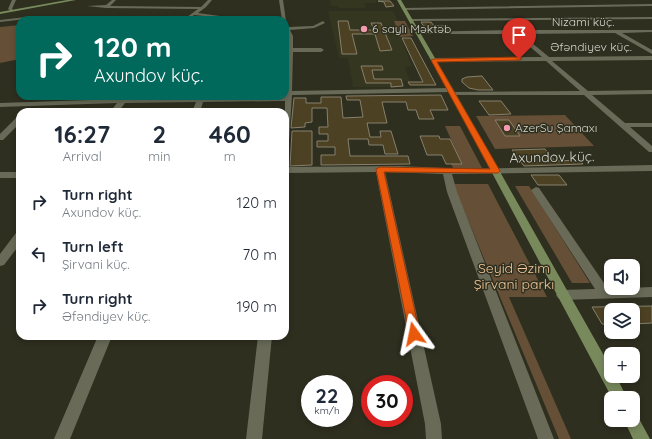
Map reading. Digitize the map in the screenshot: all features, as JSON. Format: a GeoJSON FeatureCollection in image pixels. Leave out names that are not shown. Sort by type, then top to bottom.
{"type":"FeatureCollection","features":[{"type":"Feature","properties":{"kind":"main road"},"geometry":{"type":"LineString","coordinates":[[0,13],[52,2],[74,0]]}},
{"type":"Feature","properties":{"kind":"main road"},"geometry":{"type":"LineString","coordinates":[[399,0],[496,171],[562,295],[616,391]]}},
{"type":"Feature","properties":{"kind":"main road"},"geometry":{"type":"LineString","coordinates":[[636,427],[642,439]]}},
{"type":"Feature","properties":{"kind":"street"},"geometry":{"type":"LineString","coordinates":[[11,10],[14,0]]}},
{"type":"Feature","properties":{"kind":"street"},"geometry":{"type":"LineString","coordinates":[[108,6],[114,0]]}},
{"type":"Feature","properties":{"kind":"street"},"geometry":{"type":"LineString","coordinates":[[190,16],[210,0]]}},
{"type":"Feature","properties":{"kind":"street"},"geometry":{"type":"LineString","coordinates":[[281,0],[283,16]]}},
{"type":"Feature","properties":{"kind":"street"},"geometry":{"type":"LineString","coordinates":[[479,0],[652,150]]}},
{"type":"Feature","properties":{"kind":"street"},"geometry":{"type":"LineString","coordinates":[[564,0],[581,10]]}},
{"type":"Feature","properties":{"kind":"street"},"geometry":{"type":"LineString","coordinates":[[404,9],[652,5]]}},
{"type":"Feature","properties":{"kind":"street"},"geometry":{"type":"LineString","coordinates":[[89,6],[214,6]]}},
{"type":"Feature","properties":{"kind":"street"},"geometry":{"type":"LineString","coordinates":[[108,6],[111,9],[122,10]]}},
{"type":"Feature","properties":{"kind":"street"},"geometry":{"type":"LineString","coordinates":[[194,13],[214,13]]}},
{"type":"Feature","properties":{"kind":"street"},"geometry":{"type":"LineString","coordinates":[[194,13],[217,16]]}},
{"type":"Feature","properties":{"kind":"street"},"geometry":{"type":"LineString","coordinates":[[588,14],[652,52]]}},
{"type":"Feature","properties":{"kind":"street"},"geometry":{"type":"LineString","coordinates":[[411,20],[652,18]]}},
{"type":"Feature","properties":{"kind":"street"},"geometry":{"type":"LineString","coordinates":[[0,21],[16,20]]}},
{"type":"Feature","properties":{"kind":"street"},"geometry":{"type":"LineString","coordinates":[[289,27],[314,27],[323,22]]}},
{"type":"Feature","properties":{"kind":"street","name":"Nizami küç."},"geometry":{"type":"LineString","coordinates":[[418,33],[652,31]]}},
{"type":"Feature","properties":{"kind":"street"},"geometry":{"type":"LineString","coordinates":[[289,32],[291,36],[289,96],[452,92],[652,92]]}},
{"type":"Feature","properties":{"kind":"street"},"geometry":{"type":"LineString","coordinates":[[290,50],[321,50]]}},
{"type":"Feature","properties":{"kind":"street","name":"Əfəndiyev küç."},"geometry":{"type":"LineString","coordinates":[[434,60],[652,58]]}},
{"type":"Feature","properties":{"kind":"street"},"geometry":{"type":"LineString","coordinates":[[0,105],[35,105],[99,100]]}},
{"type":"Feature","properties":{"kind":"street"},"geometry":{"type":"LineString","coordinates":[[117,108],[123,100]]}},
{"type":"Feature","properties":{"kind":"street"},"geometry":{"type":"LineString","coordinates":[[32,108],[35,105]]}},
{"type":"Feature","properties":{"kind":"street"},"geometry":{"type":"LineString","coordinates":[[0,138],[16,123]]}},
{"type":"Feature","properties":{"kind":"street"},"geometry":{"type":"LineString","coordinates":[[624,125],[652,125]]}},
{"type":"Feature","properties":{"kind":"street","name":"Axundov küç."},"geometry":{"type":"LineString","coordinates":[[289,170],[380,169],[447,172],[652,168]]}},
{"type":"Feature","properties":{"kind":"street"},"geometry":{"type":"LineString","coordinates":[[380,169],[433,424],[434,439]]}},
{"type":"Feature","properties":{"kind":"street"},"geometry":{"type":"LineString","coordinates":[[447,172],[452,192],[546,439]]}},
{"type":"Feature","properties":{"kind":"street"},"geometry":{"type":"LineString","coordinates":[[0,175],[16,175]]}},
{"type":"Feature","properties":{"kind":"street"},"geometry":{"type":"LineString","coordinates":[[536,190],[604,292]]}},
{"type":"Feature","properties":{"kind":"street"},"geometry":{"type":"LineString","coordinates":[[0,262],[16,241]]}},
{"type":"Feature","properties":{"kind":"street"},"geometry":{"type":"LineString","coordinates":[[640,293],[652,292]]}},
{"type":"Feature","properties":{"kind":"street"},"geometry":{"type":"LineString","coordinates":[[562,295],[604,294]]}},
{"type":"Feature","properties":{"kind":"street"},"geometry":{"type":"LineString","coordinates":[[62,439],[103,340]]}},
{"type":"Feature","properties":{"kind":"street"},"geometry":{"type":"LineString","coordinates":[[254,439],[265,340]]}},
{"type":"Feature","properties":{"kind":"shaded area"},"geometry":{"type":"Polygon","coordinates":[[[330,0],[375,0],[377,3],[364,3],[366,8],[339,8],[339,6],[331,6],[330,0]]]}},
{"type":"Feature","properties":{"kind":"shaded area","name":"6 saylı Məktəb"},"geometry":{"type":"Polygon","coordinates":[[[328,11],[393,11],[398,21],[394,21],[412,66],[405,67],[410,81],[402,81],[405,87],[353,87],[348,58],[339,58],[328,11]]]}},
{"type":"Feature","properties":{"kind":"green space"},"geometry":{"type":"Polygon","coordinates":[[[394,21],[405,21],[413,36],[400,37],[394,21]]]}},
{"type":"Feature","properties":{"kind":"green space"},"geometry":{"type":"Polygon","coordinates":[[[16,25],[16,60],[0,63],[0,27],[16,25]]]}},
{"type":"Feature","properties":{"kind":"green space"},"geometry":{"type":"Polygon","coordinates":[[[565,115],[594,146],[495,149],[476,116],[565,115]]]}},
{"type":"Feature","properties":{"kind":"green space"},"geometry":{"type":"Polygon","coordinates":[[[445,126],[460,126],[482,168],[453,168],[451,164],[462,164],[445,126]]]}},
{"type":"Feature","properties":{"kind":"green space","name":"Seyid Əzim Şirvani parkı"},"geometry":{"type":"Polygon","coordinates":[[[453,184],[488,184],[547,297],[509,297],[571,439],[559,439],[453,184]]]}},
{"type":"Feature","properties":{"kind":"green space"},"geometry":{"type":"Polygon","coordinates":[[[515,186],[529,186],[590,283],[572,283],[515,186]]]}},
{"type":"Feature","properties":{"kind":"building"},"geometry":{"type":"Polygon","coordinates":[[[378,1],[390,1],[394,6],[386,7],[384,2],[378,1]]]}},
{"type":"Feature","properties":{"kind":"building"},"geometry":{"type":"Polygon","coordinates":[[[338,21],[348,21],[350,30],[374,30],[371,23],[381,23],[392,50],[380,51],[375,34],[352,34],[357,54],[342,54],[338,21]]]}},
{"type":"Feature","properties":{"kind":"building"},"geometry":{"type":"Polygon","coordinates":[[[421,22],[431,22],[434,26],[448,26],[451,31],[427,31],[421,22]]]}},
{"type":"Feature","properties":{"kind":"building"},"geometry":{"type":"Polygon","coordinates":[[[402,38],[411,38],[436,85],[410,85],[408,82],[423,82],[402,38]]]}},
{"type":"Feature","properties":{"kind":"building"},"geometry":{"type":"Polygon","coordinates":[[[361,66],[382,66],[383,70],[372,70],[374,79],[401,79],[403,86],[391,87],[391,83],[366,83],[361,66]]]}},
{"type":"Feature","properties":{"kind":"building"},"geometry":{"type":"Polygon","coordinates":[[[482,76],[493,90],[478,90],[469,88],[462,82],[462,79],[467,77],[482,76]]]}},
{"type":"Feature","properties":{"kind":"building"},"geometry":{"type":"Polygon","coordinates":[[[441,95],[448,110],[430,110],[434,119],[419,119],[416,110],[408,110],[406,102],[382,102],[387,123],[367,123],[370,137],[381,137],[380,131],[391,131],[398,154],[385,154],[383,145],[369,145],[368,139],[348,139],[350,156],[408,156],[410,164],[321,165],[321,155],[335,155],[335,147],[317,147],[317,141],[328,141],[328,134],[319,134],[319,127],[328,127],[327,108],[312,108],[312,122],[305,123],[305,127],[291,128],[294,98],[306,98],[306,103],[321,103],[321,97],[341,97],[343,118],[363,117],[360,100],[347,100],[346,96],[441,95]]]}},
{"type":"Feature","properties":{"kind":"building"},"geometry":{"type":"Polygon","coordinates":[[[479,101],[501,101],[511,114],[489,115],[479,101]]]}},
{"type":"Feature","properties":{"kind":"building"},"geometry":{"type":"Polygon","coordinates":[[[495,120],[509,120],[520,136],[505,136],[495,120]]]}},
{"type":"Feature","properties":{"kind":"building"},"geometry":{"type":"Polygon","coordinates":[[[292,131],[312,131],[312,165],[290,166],[292,131]]]}},
{"type":"Feature","properties":{"kind":"building"},"geometry":{"type":"Polygon","coordinates":[[[420,136],[439,136],[440,139],[450,139],[462,164],[446,164],[442,155],[427,155],[420,136]]]}},
{"type":"Feature","properties":{"kind":"building"},"geometry":{"type":"Polygon","coordinates":[[[545,149],[555,161],[580,160],[583,164],[524,166],[512,150],[545,149]]]}},
{"type":"Feature","properties":{"kind":"building"},"geometry":{"type":"Polygon","coordinates":[[[531,175],[559,175],[567,185],[538,185],[531,175]]]}},
{"type":"Feature","properties":{"kind":"building"},"geometry":{"type":"Polygon","coordinates":[[[640,306],[652,306],[652,323],[640,324],[640,306]]]}},
{"type":"Feature","properties":{"kind":"building"},"geometry":{"type":"Polygon","coordinates":[[[592,307],[604,307],[604,324],[602,324],[592,307]]]}},
{"type":"Feature","properties":{"kind":"place","name":"6 saylı Məktəb"},"geometry":{"type":"Point","coordinates":[364,29]}},
{"type":"Feature","properties":{"kind":"place","name":"AzerSu Şamaxı"},"geometry":{"type":"Point","coordinates":[507,128]}},
{"type":"Feature","properties":{"kind":"route"},"geometry":{"type":"LineString","coordinates":[[414,334],[380,169],[457,172],[496,171],[434,60],[519,59]]}}]}
